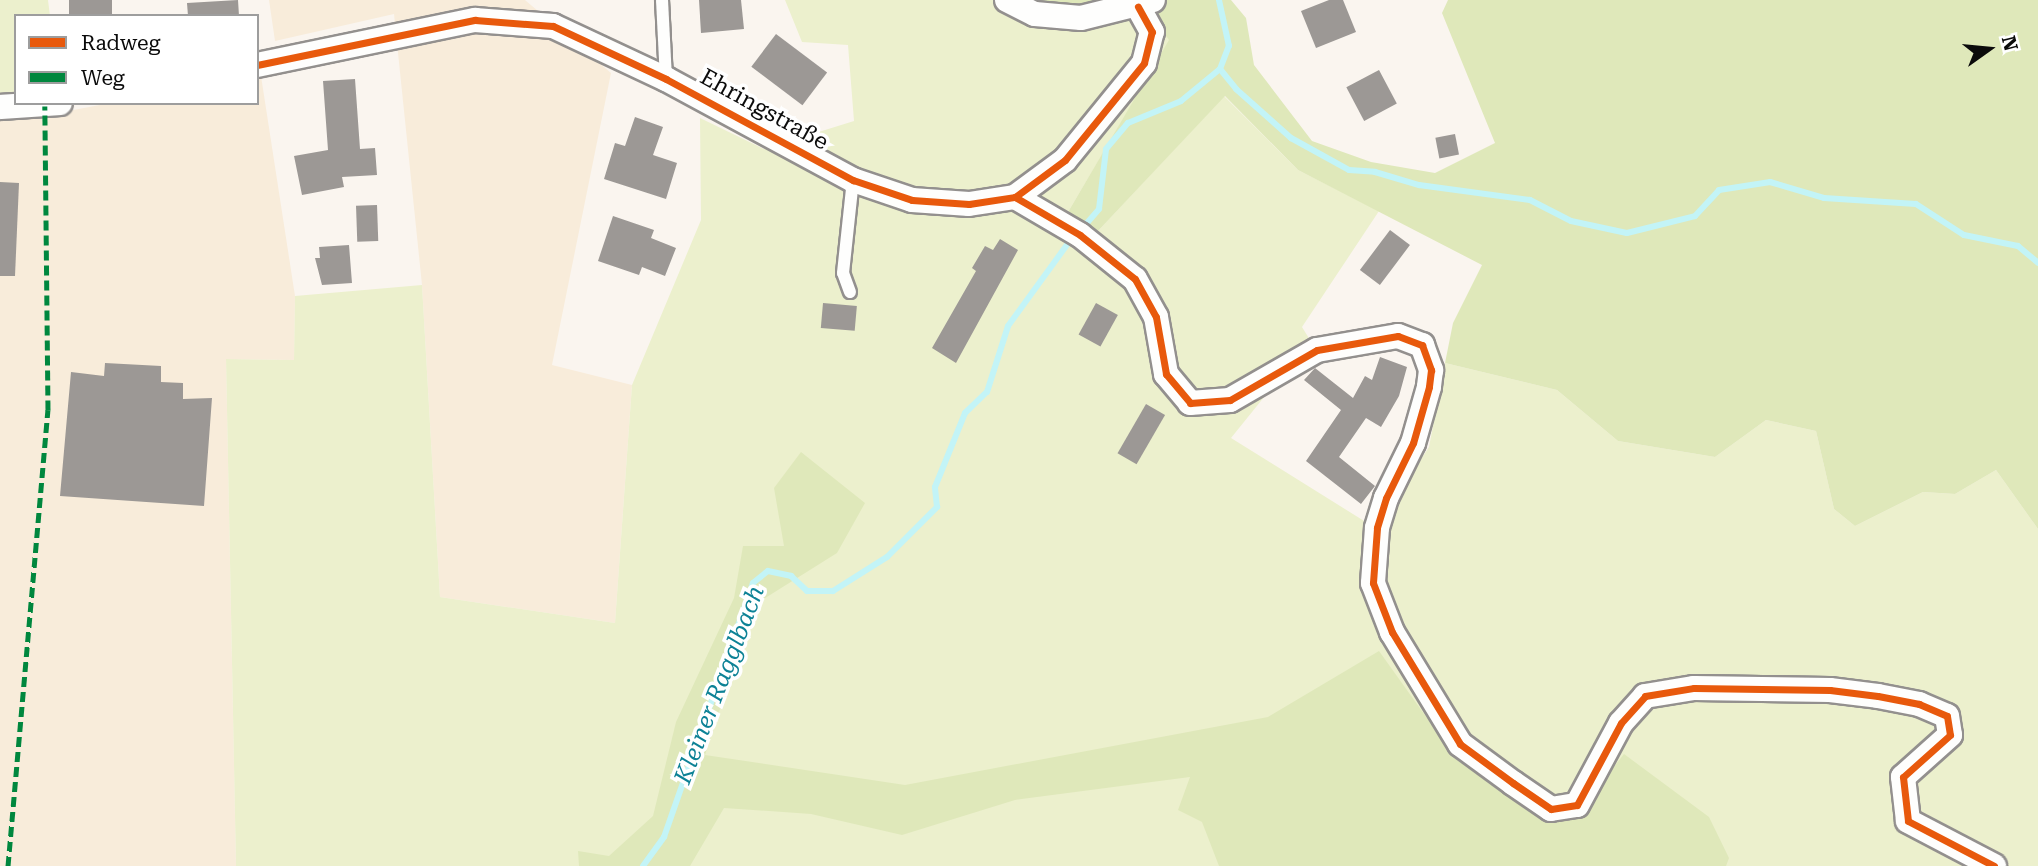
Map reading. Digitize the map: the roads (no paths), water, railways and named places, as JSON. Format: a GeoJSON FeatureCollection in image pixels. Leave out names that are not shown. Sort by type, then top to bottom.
{"type":"FeatureCollection","features":[{"type":"Feature","properties":{"kind":"street"},"geometry":{"type":"LineString","coordinates":[[1007,0],[1035,14],[1058,18],[1146,4],[1152,32],[1144,63],[1065,160],[1015,197],[1119,262],[1149,298],[1166,374],[1191,403],[1230,400],[1317,349],[1398,335],[1422,345],[1431,370],[1429,387],[1413,443],[1386,498],[1377,528],[1373,583],[1380,610],[1460,744],[1551,809],[1577,805],[1620,723],[1645,696],[1694,688],[1830,690],[1919,704],[1947,716],[1950,735],[1903,777],[1908,821],[1994,866]]}},
{"type":"Feature","properties":{"kind":"street","name":"Ehringstraße"},"geometry":{"type":"LineString","coordinates":[[259,65],[424,27],[516,20],[581,36],[853,180],[912,200],[942,204],[1015,197]]}},
{"type":"Feature","properties":{"kind":"street"},"geometry":{"type":"LineString","coordinates":[[0,107],[30,105]]}},
{"type":"Feature","properties":{"kind":"lane"},"geometry":{"type":"LineString","coordinates":[[662,0],[666,79]]}},
{"type":"Feature","properties":{"kind":"lane"},"geometry":{"type":"LineString","coordinates":[[850,292],[843,273],[853,180]]}},
{"type":"Feature","properties":{"kind":"waterway","name":"Kleiner Ragglbach"},"geometry":{"type":"LineString","coordinates":[[1080,231],[1099,209],[1106,149],[1128,123],[1181,101],[1220,69],[1229,46],[1219,0]]}},
{"type":"Feature","properties":{"kind":"waterway"},"geometry":{"type":"LineString","coordinates":[[1220,69],[1236,89],[1291,138],[1349,170],[1375,172],[1419,185],[1530,200],[1571,221],[1627,233],[1695,216],[1719,190],[1770,182],[1824,198],[1916,204],[1964,235],[2018,246],[2038,263]]}},
{"type":"Feature","properties":{"kind":"waterway","name":"Kleiner Ragglbach"},"geometry":{"type":"LineString","coordinates":[[643,866],[664,837],[753,583],[768,571],[791,576],[807,591],[833,591],[887,557],[937,507],[935,487],[965,413],[987,392],[1008,326],[1072,238]]}}]}
